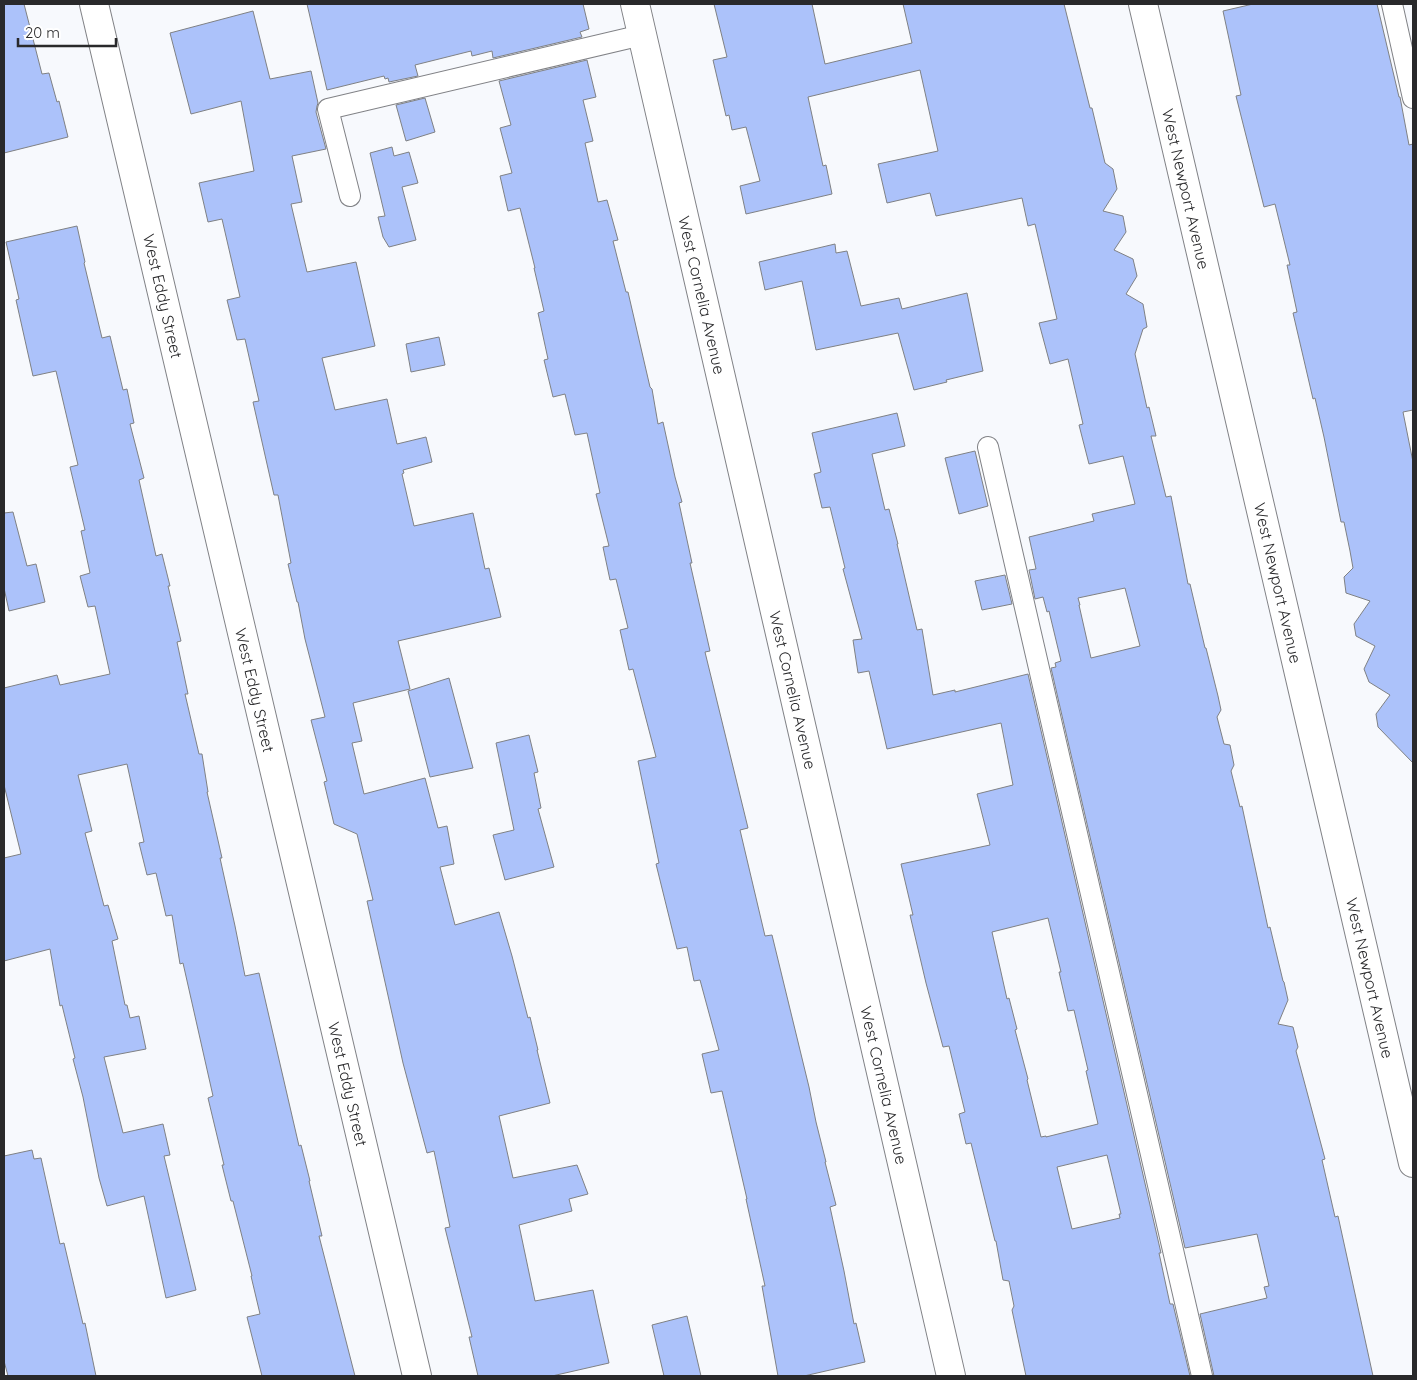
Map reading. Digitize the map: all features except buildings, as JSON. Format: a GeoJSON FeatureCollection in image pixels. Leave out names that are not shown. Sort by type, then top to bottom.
{"type":"FeatureCollection","features":[{"type":"Feature","properties":{"kind":"street","name":"West Eddy Street"},"geometry":{"type":"LineString","coordinates":[[94,4],[417,1376]]}},
{"type":"Feature","properties":{"kind":"street","name":"West Cornelia Avenue"},"geometry":{"type":"LineString","coordinates":[[635,4],[951,1376]]}},
{"type":"Feature","properties":{"kind":"street","name":"West Newport Avenue"},"geometry":{"type":"LineString","coordinates":[[1143,4],[1413,1163]]}},
{"type":"Feature","properties":{"kind":"lane"},"geometry":{"type":"LineString","coordinates":[[1392,4],[1413,98]]}},
{"type":"Feature","properties":{"kind":"lane"},"geometry":{"type":"LineString","coordinates":[[350,196],[328,109],[642,36]]}},
{"type":"Feature","properties":{"kind":"lane"},"geometry":{"type":"LineString","coordinates":[[988,447],[1202,1376]]}}]}
